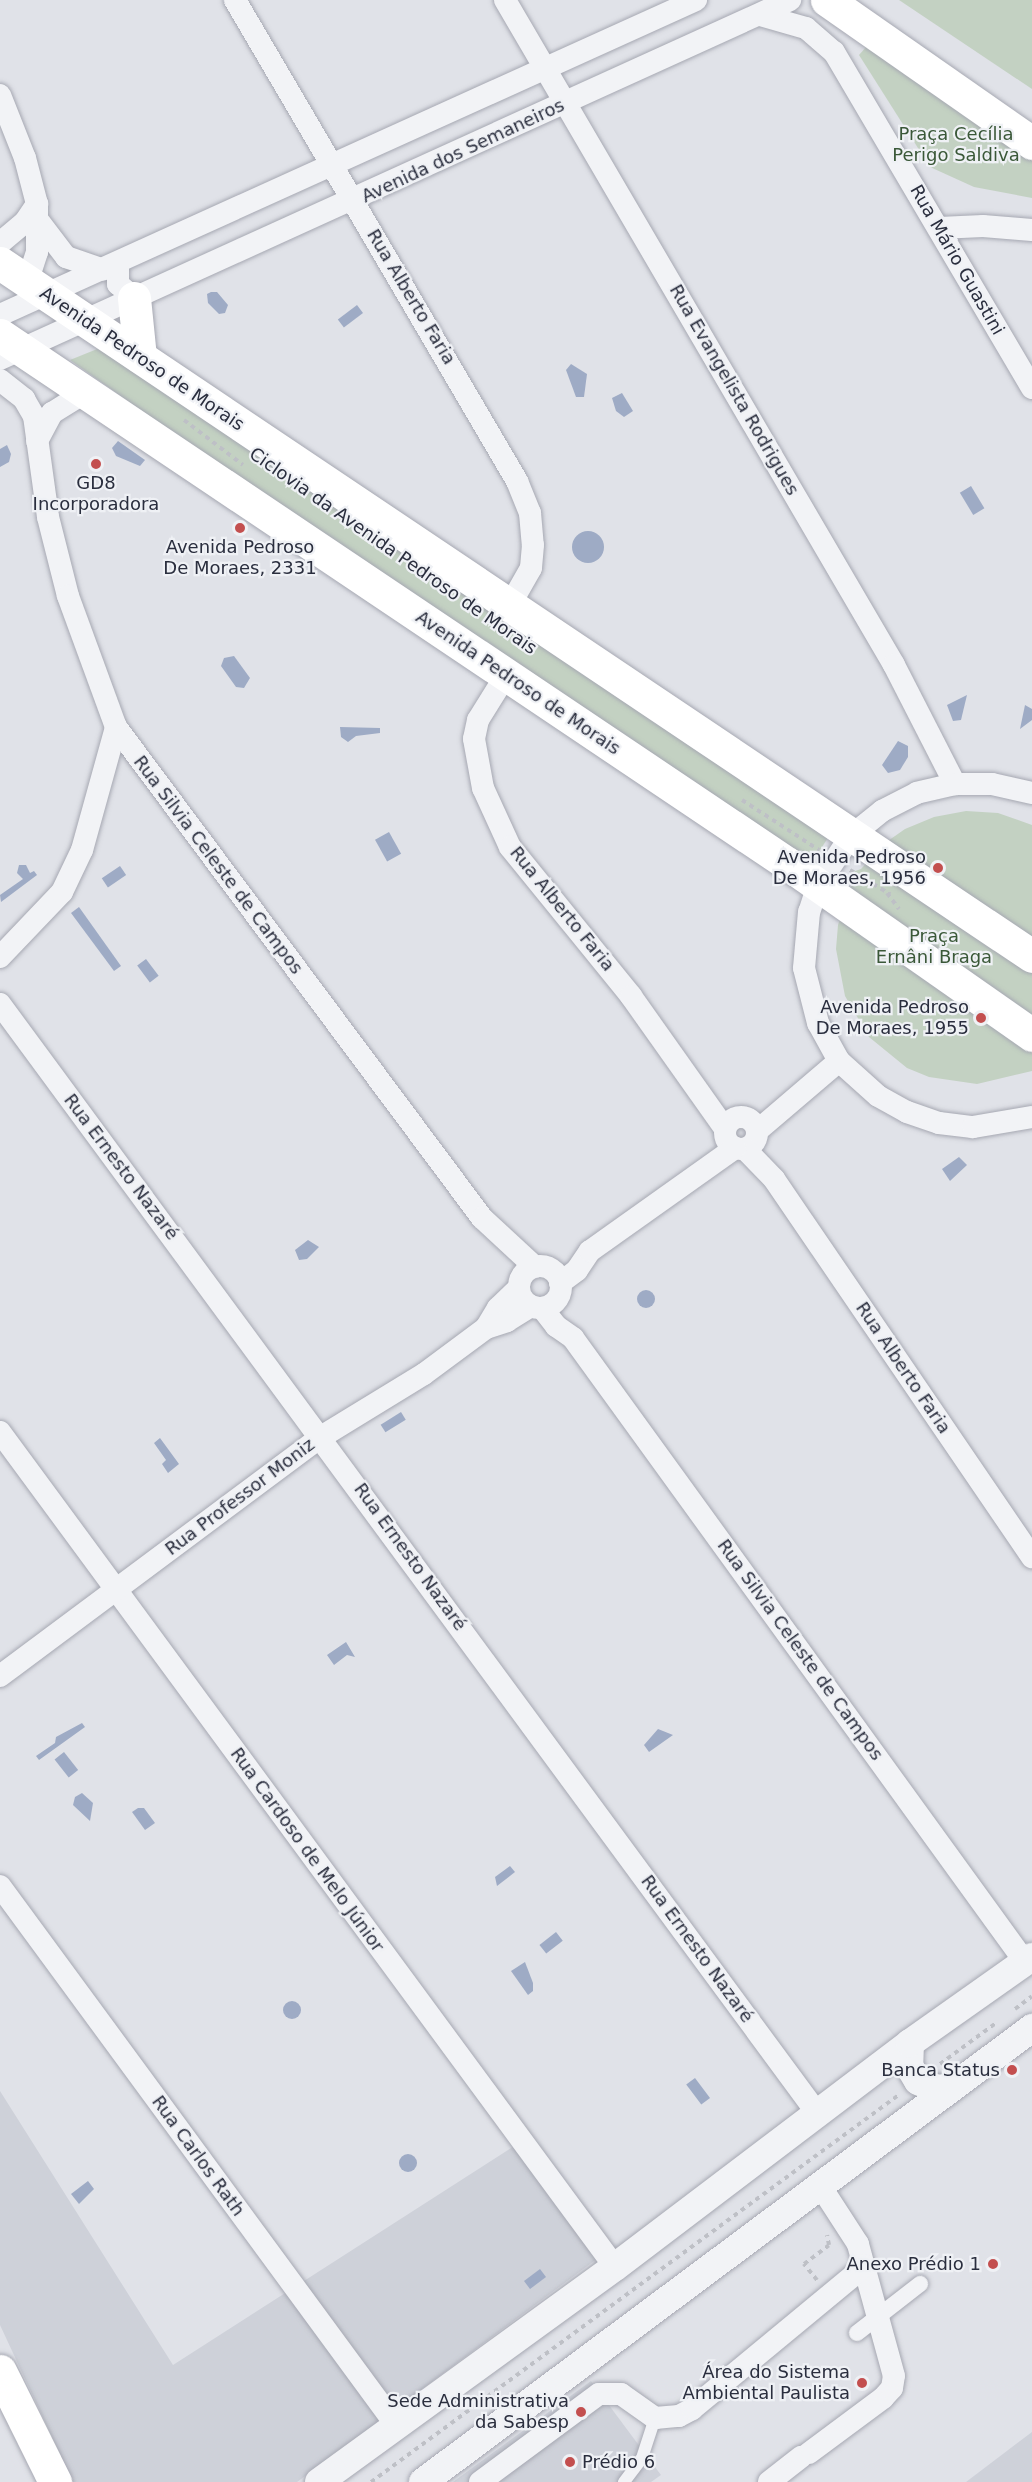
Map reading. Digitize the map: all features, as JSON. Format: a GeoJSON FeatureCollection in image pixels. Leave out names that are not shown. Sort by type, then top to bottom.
{"type":"FeatureCollection","features":[{"type":"Feature","properties":{"kind":"main road"},"geometry":{"type":"LineString","coordinates":[[827,0],[1032,143]]}},
{"type":"Feature","properties":{"kind":"main road","name":"Avenida Pedroso de Morais"},"geometry":{"type":"LineString","coordinates":[[0,263],[820,815],[834,860],[1032,1035]]}},
{"type":"Feature","properties":{"kind":"main road"},"geometry":{"type":"LineString","coordinates":[[134,298],[140,357]]}},
{"type":"Feature","properties":{"kind":"main road","name":"Avenida Pedroso de Morais"},"geometry":{"type":"LineString","coordinates":[[7,348],[85,392],[788,864],[834,860],[1032,956]]}},
{"type":"Feature","properties":{"kind":"main road"},"geometry":{"type":"LineString","coordinates":[[0,2371],[55,2482]]}},
{"type":"Feature","properties":{"kind":"street","name":"Rua Alberto Faria"},"geometry":{"type":"LineString","coordinates":[[235,0],[480,413],[530,513],[531,568],[510,605]]}},
{"type":"Feature","properties":{"kind":"street","name":"Rua Evangelista Rodrigues"},"geometry":{"type":"LineString","coordinates":[[505,0],[568,103],[894,665],[955,784]]}},
{"type":"Feature","properties":{"kind":"street"},"geometry":{"type":"LineString","coordinates":[[0,315],[37,288],[111,267],[696,0]]}},
{"type":"Feature","properties":{"kind":"street","name":"Avenida dos Semaneiros"},"geometry":{"type":"LineString","coordinates":[[7,348],[85,320],[354,201],[790,0]]}},
{"type":"Feature","properties":{"kind":"street","name":"Rua Mário Guastini"},"geometry":{"type":"LineString","coordinates":[[760,15],[806,28],[834,52],[1032,388]]}},
{"type":"Feature","properties":{"kind":"street"},"geometry":{"type":"LineString","coordinates":[[0,95],[25,158],[38,214],[37,288]]}},
{"type":"Feature","properties":{"kind":"street"},"geometry":{"type":"LineString","coordinates":[[38,214],[66,257],[111,267]]}},
{"type":"Feature","properties":{"kind":"street"},"geometry":{"type":"LineString","coordinates":[[0,243],[38,214]]}},
{"type":"Feature","properties":{"kind":"street"},"geometry":{"type":"LineString","coordinates":[[939,228],[983,226],[1032,230]]}},
{"type":"Feature","properties":{"kind":"street"},"geometry":{"type":"LineString","coordinates":[[111,267],[118,284],[134,298]]}},
{"type":"Feature","properties":{"kind":"street","name":"Rua Silvia Celeste de Campos"},"geometry":{"type":"LineString","coordinates":[[0,380],[24,399],[34,416],[48,517],[68,596],[116,727],[501,1240],[508,1260],[539,1286],[573,1338],[1029,1960]]}},
{"type":"Feature","properties":{"kind":"street"},"geometry":{"type":"LineString","coordinates":[[37,441],[52,413],[85,392]]}},
{"type":"Feature","properties":{"kind":"street","name":"Rua Alberto Faria"},"geometry":{"type":"LineString","coordinates":[[506,675],[478,720],[474,739],[483,788],[510,847],[632,996],[702,1093],[708,1109],[741,1133],[1032,1557]]}},
{"type":"Feature","properties":{"kind":"street"},"geometry":{"type":"LineString","coordinates":[[0,957],[62,892],[81,850],[116,727]]}},
{"type":"Feature","properties":{"kind":"street"},"geometry":{"type":"LineString","coordinates":[[1032,793],[992,784],[955,784],[917,794],[890,807],[834,860],[809,912],[804,968],[818,1023],[839,1061],[878,1096],[908,1112],[939,1123],[973,1127],[1006,1124],[1032,1117]]}},
{"type":"Feature","properties":{"kind":"street","name":"Rua Ernesto Nazaré"},"geometry":{"type":"LineString","coordinates":[[0,1004],[817,2113]]}},
{"type":"Feature","properties":{"kind":"street","name":"Rua Professor Moniz"},"geometry":{"type":"LineString","coordinates":[[0,1676],[321,1437],[424,1374],[486,1328],[507,1321],[539,1286],[577,1270],[590,1251],[694,1173],[706,1152],[781,1109],[839,1061]]}},
{"type":"Feature","properties":{"kind":"street","name":"Rua Cardoso de Melo Júnior"},"geometry":{"type":"LineString","coordinates":[[0,1432],[615,2267]]}},
{"type":"Feature","properties":{"kind":"street","name":"Rua Carlos Rath"},"geometry":{"type":"LineString","coordinates":[[0,1886],[396,2425]]}},
{"type":"Feature","properties":{"kind":"street"},"geometry":{"type":"LineString","coordinates":[[319,2482],[615,2267],[910,2043],[1029,1960]]}},
{"type":"Feature","properties":{"kind":"street"},"geometry":{"type":"LineString","coordinates":[[423,2482],[819,2184],[952,2087],[1022,2019]]}},
{"type":"Feature","properties":{"kind":"street"},"geometry":{"type":"LineString","coordinates":[[910,2043],[909,2066],[918,2081],[937,2089],[952,2087]]}},
{"type":"Feature","properties":{"kind":"street"},"geometry":{"type":"LineString","coordinates":[[769,2482],[848,2426],[892,2388],[892,2361],[865,2266],[852,2233],[819,2184]]}},
{"type":"Feature","properties":{"kind":"street"},"geometry":{"type":"LineString","coordinates":[[480,2482],[599,2394],[621,2394],[655,2418],[679,2416],[693,2409],[865,2266]]}},
{"type":"Feature","properties":{"kind":"street"},"geometry":{"type":"LineString","coordinates":[[857,2333],[920,2284]]}},
{"type":"Feature","properties":{"kind":"lane"},"geometry":{"type":"LineString","coordinates":[[624,2482],[642,2458],[655,2418]]}},
{"type":"Feature","properties":{"kind":"path","name":"Ciclovia da Avenida Pedroso de Morais"},"geometry":{"type":"LineString","coordinates":[[181,418],[246,467]]}},
{"type":"Feature","properties":{"kind":"path"},"geometry":{"type":"LineString","coordinates":[[788,864],[820,815]]}},
{"type":"Feature","properties":{"kind":"path"},"geometry":{"type":"LineString","coordinates":[[834,860],[887,892]]}},
{"type":"Feature","properties":{"kind":"path"},"geometry":{"type":"LineString","coordinates":[[1022,2019],[1032,1996]]}},
{"type":"Feature","properties":{"kind":"path"},"geometry":{"type":"LineString","coordinates":[[371,2482],[1004,2017]]}},
{"type":"Feature","properties":{"kind":"path"},"geometry":{"type":"LineString","coordinates":[[804,2264],[829,2244]]}},
{"type":"Feature","properties":{"kind":"shaded area"},"geometry":{"type":"Polygon","coordinates":[[[0,2091],[173,2365],[519,2143],[602,2255],[297,2482],[73,2482],[0,2325],[0,2091]]]}},
{"type":"Feature","properties":{"kind":"shaded area","name":"Sede Administrativa da Sabesp"},"geometry":{"type":"Polygon","coordinates":[[[591,2381],[661,2475],[651,2482],[453,2482],[591,2381]]]}},
{"type":"Feature","properties":{"kind":"shaded area"},"geometry":{"type":"Polygon","coordinates":[[[1032,2432],[1032,2482],[966,2482],[1032,2432]]]}},
{"type":"Feature","properties":{"kind":"green space"},"geometry":{"type":"Polygon","coordinates":[[[899,0],[1032,0],[1032,89],[993,63],[899,0]]]}},
{"type":"Feature","properties":{"kind":"green space","name":"Praça Cecília Perigo Saldiva"},"geometry":{"type":"Polygon","coordinates":[[[867,46],[1032,159],[1032,198],[974,187],[930,167],[859,55],[867,46]]]}},
{"type":"Feature","properties":{"kind":"green space"},"geometry":{"type":"Polygon","coordinates":[[[107,345],[831,833],[808,869],[301,524],[70,360],[107,345]]]}},
{"type":"Feature","properties":{"kind":"green space","name":"Praça Ernâni Braga"},"geometry":{"type":"Polygon","coordinates":[[[966,811],[998,813],[1032,825],[1032,1071],[977,1084],[929,1077],[907,1068],[869,1037],[845,996],[836,949],[838,925],[853,881],[852,872],[861,869],[885,843],[905,829],[934,817],[966,811]]]}},
{"type":"Feature","properties":{"kind":"water"},"geometry":{"type":"Polygon","coordinates":[[[217,292],[228,305],[225,313],[219,314],[208,303],[207,294],[217,292]]]}},
{"type":"Feature","properties":{"kind":"water"},"geometry":{"type":"Polygon","coordinates":[[[357,305],[363,313],[344,327],[338,319],[357,305]]]}},
{"type":"Feature","properties":{"kind":"water"},"geometry":{"type":"Polygon","coordinates":[[[571,364],[587,374],[584,397],[576,397],[566,370],[571,364]]]}},
{"type":"Feature","properties":{"kind":"water"},"geometry":{"type":"Polygon","coordinates":[[[622,393],[633,411],[624,417],[616,411],[612,398],[622,393]]]}},
{"type":"Feature","properties":{"kind":"water"},"geometry":{"type":"Polygon","coordinates":[[[118,441],[145,460],[140,466],[116,456],[112,448],[118,441]]]}},
{"type":"Feature","properties":{"kind":"water"},"geometry":{"type":"Polygon","coordinates":[[[7,445],[11,454],[9,462],[0,467],[0,449],[7,445]]]}},
{"type":"Feature","properties":{"kind":"water"},"geometry":{"type":"Polygon","coordinates":[[[971,486],[984,508],[973,515],[960,493],[971,486]]]}},
{"type":"Feature","properties":{"kind":"water"},"geometry":{"type":"Polygon","coordinates":[[[588,531],[599,536],[604,547],[599,558],[588,563],[577,558],[572,547],[577,536],[588,531]]]}},
{"type":"Feature","properties":{"kind":"water"},"geometry":{"type":"Polygon","coordinates":[[[234,656],[250,678],[244,688],[236,687],[221,666],[224,658],[234,656]]]}},
{"type":"Feature","properties":{"kind":"water"},"geometry":{"type":"Polygon","coordinates":[[[967,695],[961,720],[953,721],[947,705],[967,695]]]}},
{"type":"Feature","properties":{"kind":"water"},"geometry":{"type":"Polygon","coordinates":[[[1025,705],[1032,709],[1032,720],[1020,729],[1025,705]]]}},
{"type":"Feature","properties":{"kind":"water"},"geometry":{"type":"Polygon","coordinates":[[[340,727],[380,728],[380,733],[356,736],[348,742],[341,737],[340,727]]]}},
{"type":"Feature","properties":{"kind":"water"},"geometry":{"type":"Polygon","coordinates":[[[898,741],[908,746],[908,757],[900,770],[888,773],[882,765],[898,741]]]}},
{"type":"Feature","properties":{"kind":"water"},"geometry":{"type":"Polygon","coordinates":[[[389,832],[401,854],[387,862],[375,840],[389,832]]]}},
{"type":"Feature","properties":{"kind":"water"},"geometry":{"type":"Polygon","coordinates":[[[19,865],[26,865],[30,873],[34,871],[37,875],[1,902],[0,895],[23,879],[17,873],[19,865]]]}},
{"type":"Feature","properties":{"kind":"water"},"geometry":{"type":"Polygon","coordinates":[[[120,866],[126,875],[108,887],[102,878],[120,866]]]}},
{"type":"Feature","properties":{"kind":"water"},"geometry":{"type":"Polygon","coordinates":[[[79,907],[121,966],[114,971],[71,913],[79,907]]]}},
{"type":"Feature","properties":{"kind":"water"},"geometry":{"type":"Polygon","coordinates":[[[146,959],[159,976],[150,982],[137,966],[146,959]]]}},
{"type":"Feature","properties":{"kind":"water"},"geometry":{"type":"Polygon","coordinates":[[[959,1157],[967,1165],[950,1181],[942,1169],[959,1157]]]}},
{"type":"Feature","properties":{"kind":"water"},"geometry":{"type":"Polygon","coordinates":[[[308,1240],[319,1247],[307,1259],[299,1260],[295,1250],[308,1240]]]}},
{"type":"Feature","properties":{"kind":"water"},"geometry":{"type":"Polygon","coordinates":[[[646,1290],[652,1293],[655,1299],[652,1305],[646,1308],[640,1305],[637,1299],[640,1293],[646,1290]]]}},
{"type":"Feature","properties":{"kind":"water"},"geometry":{"type":"Polygon","coordinates":[[[401,1412],[406,1420],[385,1432],[381,1425],[401,1412]]]}},
{"type":"Feature","properties":{"kind":"water"},"geometry":{"type":"Polygon","coordinates":[[[160,1438],[179,1464],[168,1473],[162,1464],[166,1460],[154,1443],[160,1438]]]}},
{"type":"Feature","properties":{"kind":"water"},"geometry":{"type":"Polygon","coordinates":[[[346,1642],[355,1657],[347,1655],[334,1665],[327,1655],[346,1642]]]}},
{"type":"Feature","properties":{"kind":"water"},"geometry":{"type":"Polygon","coordinates":[[[82,1723],[85,1727],[39,1760],[36,1756],[55,1743],[56,1737],[82,1723]]]}},
{"type":"Feature","properties":{"kind":"water"},"geometry":{"type":"Polygon","coordinates":[[[658,1729],[673,1735],[649,1752],[644,1745],[658,1729]]]}},
{"type":"Feature","properties":{"kind":"water"},"geometry":{"type":"Polygon","coordinates":[[[64,1752],[78,1770],[69,1778],[55,1759],[64,1752]]]}},
{"type":"Feature","properties":{"kind":"water"},"geometry":{"type":"Polygon","coordinates":[[[82,1793],[93,1803],[90,1821],[73,1805],[75,1797],[82,1793]]]}},
{"type":"Feature","properties":{"kind":"water"},"geometry":{"type":"Polygon","coordinates":[[[138,1808],[144,1808],[155,1823],[145,1830],[132,1812],[138,1808]]]}},
{"type":"Feature","properties":{"kind":"water"},"geometry":{"type":"Polygon","coordinates":[[[510,1866],[515,1872],[497,1886],[495,1877],[510,1866]]]}},
{"type":"Feature","properties":{"kind":"water"},"geometry":{"type":"Polygon","coordinates":[[[556,1932],[563,1941],[546,1954],[539,1945],[556,1932]]]}},
{"type":"Feature","properties":{"kind":"water"},"geometry":{"type":"Polygon","coordinates":[[[525,1962],[533,1983],[533,1991],[528,1995],[511,1971],[525,1962]]]}},
{"type":"Feature","properties":{"kind":"water"},"geometry":{"type":"Polygon","coordinates":[[[292,2001],[298,2004],[301,2010],[298,2016],[292,2019],[286,2016],[283,2010],[286,2004],[292,2001]]]}},
{"type":"Feature","properties":{"kind":"water"},"geometry":{"type":"Polygon","coordinates":[[[695,2078],[710,2098],[701,2105],[686,2085],[695,2078]]]}},
{"type":"Feature","properties":{"kind":"water"},"geometry":{"type":"Polygon","coordinates":[[[408,2154],[414,2157],[417,2163],[414,2169],[408,2172],[402,2169],[399,2163],[402,2157],[408,2154]]]}},
{"type":"Feature","properties":{"kind":"water"},"geometry":{"type":"Polygon","coordinates":[[[88,2181],[94,2189],[79,2204],[71,2194],[88,2181]]]}},
{"type":"Feature","properties":{"kind":"water"},"geometry":{"type":"Polygon","coordinates":[[[540,2269],[546,2277],[530,2289],[524,2281],[540,2269]]]}},
{"type":"Feature","properties":{"kind":"place","name":"GD8 Incorporadora"},"geometry":{"type":"Point","coordinates":[96,464]}},
{"type":"Feature","properties":{"kind":"place","name":"Avenida Pedroso De Moraes, 2331"},"geometry":{"type":"Point","coordinates":[240,528]}},
{"type":"Feature","properties":{"kind":"place","name":"Avenida Pedroso De Moraes, 1956"},"geometry":{"type":"Point","coordinates":[938,868]}},
{"type":"Feature","properties":{"kind":"place","name":"Avenida Pedroso De Moraes, 1955"},"geometry":{"type":"Point","coordinates":[981,1018]}},
{"type":"Feature","properties":{"kind":"place","name":"Banca Status"},"geometry":{"type":"Point","coordinates":[1012,2070]}},
{"type":"Feature","properties":{"kind":"place","name":"Anexo Prédio 1"},"geometry":{"type":"Point","coordinates":[993,2264]}},
{"type":"Feature","properties":{"kind":"place","name":"Área do Sistema Ambiental Paulista"},"geometry":{"type":"Point","coordinates":[862,2383]}},
{"type":"Feature","properties":{"kind":"place","name":"Sede Administrativa da Sabesp"},"geometry":{"type":"Point","coordinates":[581,2412]}},
{"type":"Feature","properties":{"kind":"place","name":"Prédio 6"},"geometry":{"type":"Point","coordinates":[570,2462]}}]}
